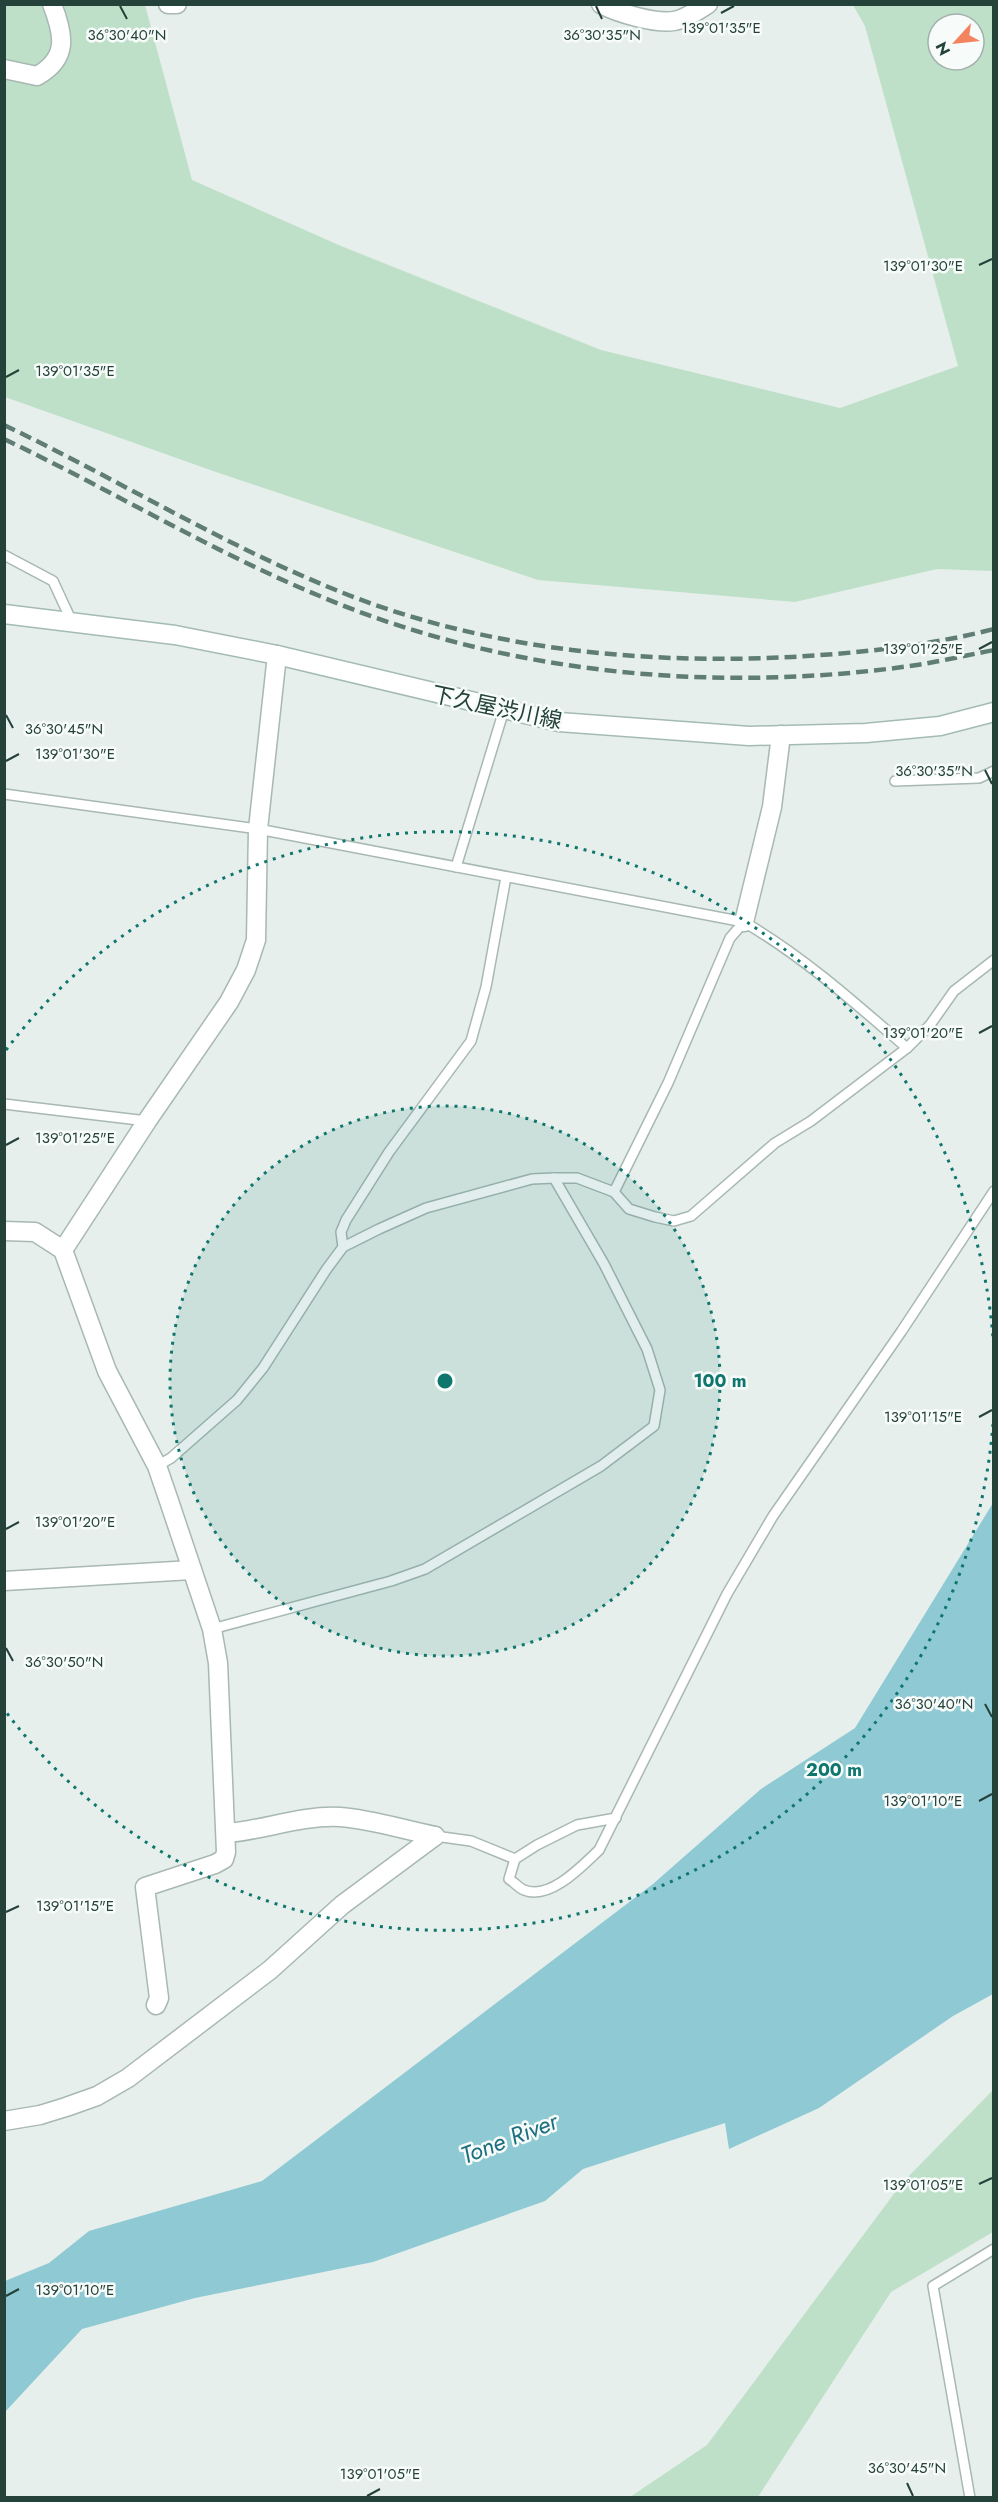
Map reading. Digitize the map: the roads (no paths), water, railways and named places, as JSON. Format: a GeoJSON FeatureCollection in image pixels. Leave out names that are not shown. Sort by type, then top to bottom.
{"type":"FeatureCollection","features":[{"type":"Feature","properties":{"kind":"street"},"geometry":{"type":"LineString","coordinates":[[4,69],[37,76],[53,67],[60,53],[62,34],[52,4]]}},
{"type":"Feature","properties":{"kind":"street"},"geometry":{"type":"LineString","coordinates":[[168,4],[177,4]]}},
{"type":"Feature","properties":{"kind":"street"},"geometry":{"type":"LineString","coordinates":[[601,4],[610,9],[646,18],[674,21],[708,4]]}},
{"type":"Feature","properties":{"kind":"street","name":"下久屋渋川線"},"geometry":{"type":"LineString","coordinates":[[4,614],[175,635],[277,655],[559,722],[749,736],[903,730],[940,726],[993,712]]}},
{"type":"Feature","properties":{"kind":"street"},"geometry":{"type":"LineString","coordinates":[[63,1250],[147,1121],[229,1002],[246,970],[256,940],[258,829],[277,655]]}},
{"type":"Feature","properties":{"kind":"street"},"geometry":{"type":"LineString","coordinates":[[744,922],[772,807],[781,735]]}},
{"type":"Feature","properties":{"kind":"street"},"geometry":{"type":"LineString","coordinates":[[4,1231],[35,1232],[63,1250],[107,1371],[157,1466],[212,1629],[218,1663],[227,1833],[224,1859],[145,1887],[159,1998],[156,2005]]}},
{"type":"Feature","properties":{"kind":"street"},"geometry":{"type":"LineString","coordinates":[[4,1581],[192,1570]]}},
{"type":"Feature","properties":{"kind":"street"},"geometry":{"type":"LineString","coordinates":[[227,1833],[247,1832],[288,1820],[340,1817],[435,1836]]}},
{"type":"Feature","properties":{"kind":"street"},"geometry":{"type":"LineString","coordinates":[[4,2121],[39,2115],[98,2096],[128,2078],[270,1970],[342,1905],[435,1836]]}},
{"type":"Feature","properties":{"kind":"lane"},"geometry":{"type":"LineString","coordinates":[[4,555],[53,581],[72,622]]}},
{"type":"Feature","properties":{"kind":"lane"},"geometry":{"type":"LineString","coordinates":[[456,867],[504,710]]}},
{"type":"Feature","properties":{"kind":"lane"},"geometry":{"type":"LineString","coordinates":[[895,781],[979,777],[993,771]]}},
{"type":"Feature","properties":{"kind":"lane"},"geometry":{"type":"LineString","coordinates":[[4,794],[258,829],[744,922],[772,938],[835,987],[907,1048]]}},
{"type":"Feature","properties":{"kind":"lane"},"geometry":{"type":"LineString","coordinates":[[343,1247],[341,1232],[346,1220],[389,1152],[471,1041],[486,987],[506,877]]}},
{"type":"Feature","properties":{"kind":"lane"},"geometry":{"type":"LineString","coordinates":[[614,1192],[668,1083],[730,938],[744,922]]}},
{"type":"Feature","properties":{"kind":"lane"},"geometry":{"type":"LineString","coordinates":[[157,1466],[171,1458],[237,1400],[263,1368],[343,1247],[426,1208],[532,1179],[577,1178],[614,1192],[630,1209],[674,1221],[691,1216],[775,1143],[812,1121],[907,1048],[930,1025],[954,991],[993,960]]}},
{"type":"Feature","properties":{"kind":"lane"},"geometry":{"type":"LineString","coordinates":[[4,1104],[147,1121]]}},
{"type":"Feature","properties":{"kind":"lane"},"geometry":{"type":"LineString","coordinates":[[212,1629],[380,1584],[425,1569],[601,1466],[654,1426],[660,1389],[647,1348],[604,1264],[554,1178]]}},
{"type":"Feature","properties":{"kind":"lane"},"geometry":{"type":"LineString","coordinates":[[616,1818],[577,1825],[537,1845],[515,1859],[509,1879],[525,1891],[543,1892],[569,1878],[599,1850],[616,1818],[727,1594],[773,1516],[901,1332],[993,1191]]}},
{"type":"Feature","properties":{"kind":"lane"},"geometry":{"type":"LineString","coordinates":[[435,1836],[471,1841],[515,1859]]}},
{"type":"Feature","properties":{"kind":"lane"},"geometry":{"type":"LineString","coordinates":[[970,2498],[933,2286],[993,2249]]}},
{"type":"Feature","properties":{"kind":"water","name":"Tone River"},"geometry":{"type":"Polygon","coordinates":[[[993,1503],[993,1994],[953,2016],[819,2108],[729,2149],[725,2123],[583,2169],[545,2201],[373,2262],[195,2298],[82,2329],[5,2412],[5,2281],[49,2263],[89,2231],[262,2181],[653,1884],[761,1789],[855,1728],[993,1503]]]}},
{"type":"Feature","properties":{"kind":"railway"},"geometry":{"type":"LineString","coordinates":[[4,425],[204,529],[326,586],[382,607],[497,638],[555,648],[614,654],[733,659],[868,651],[944,640],[994,629]]}},
{"type":"Feature","properties":{"kind":"railway"},"geometry":{"type":"LineString","coordinates":[[4,439],[281,579],[393,624],[465,645],[539,660],[614,671],[690,677],[766,678],[842,674],[917,665],[994,650]]}}]}
